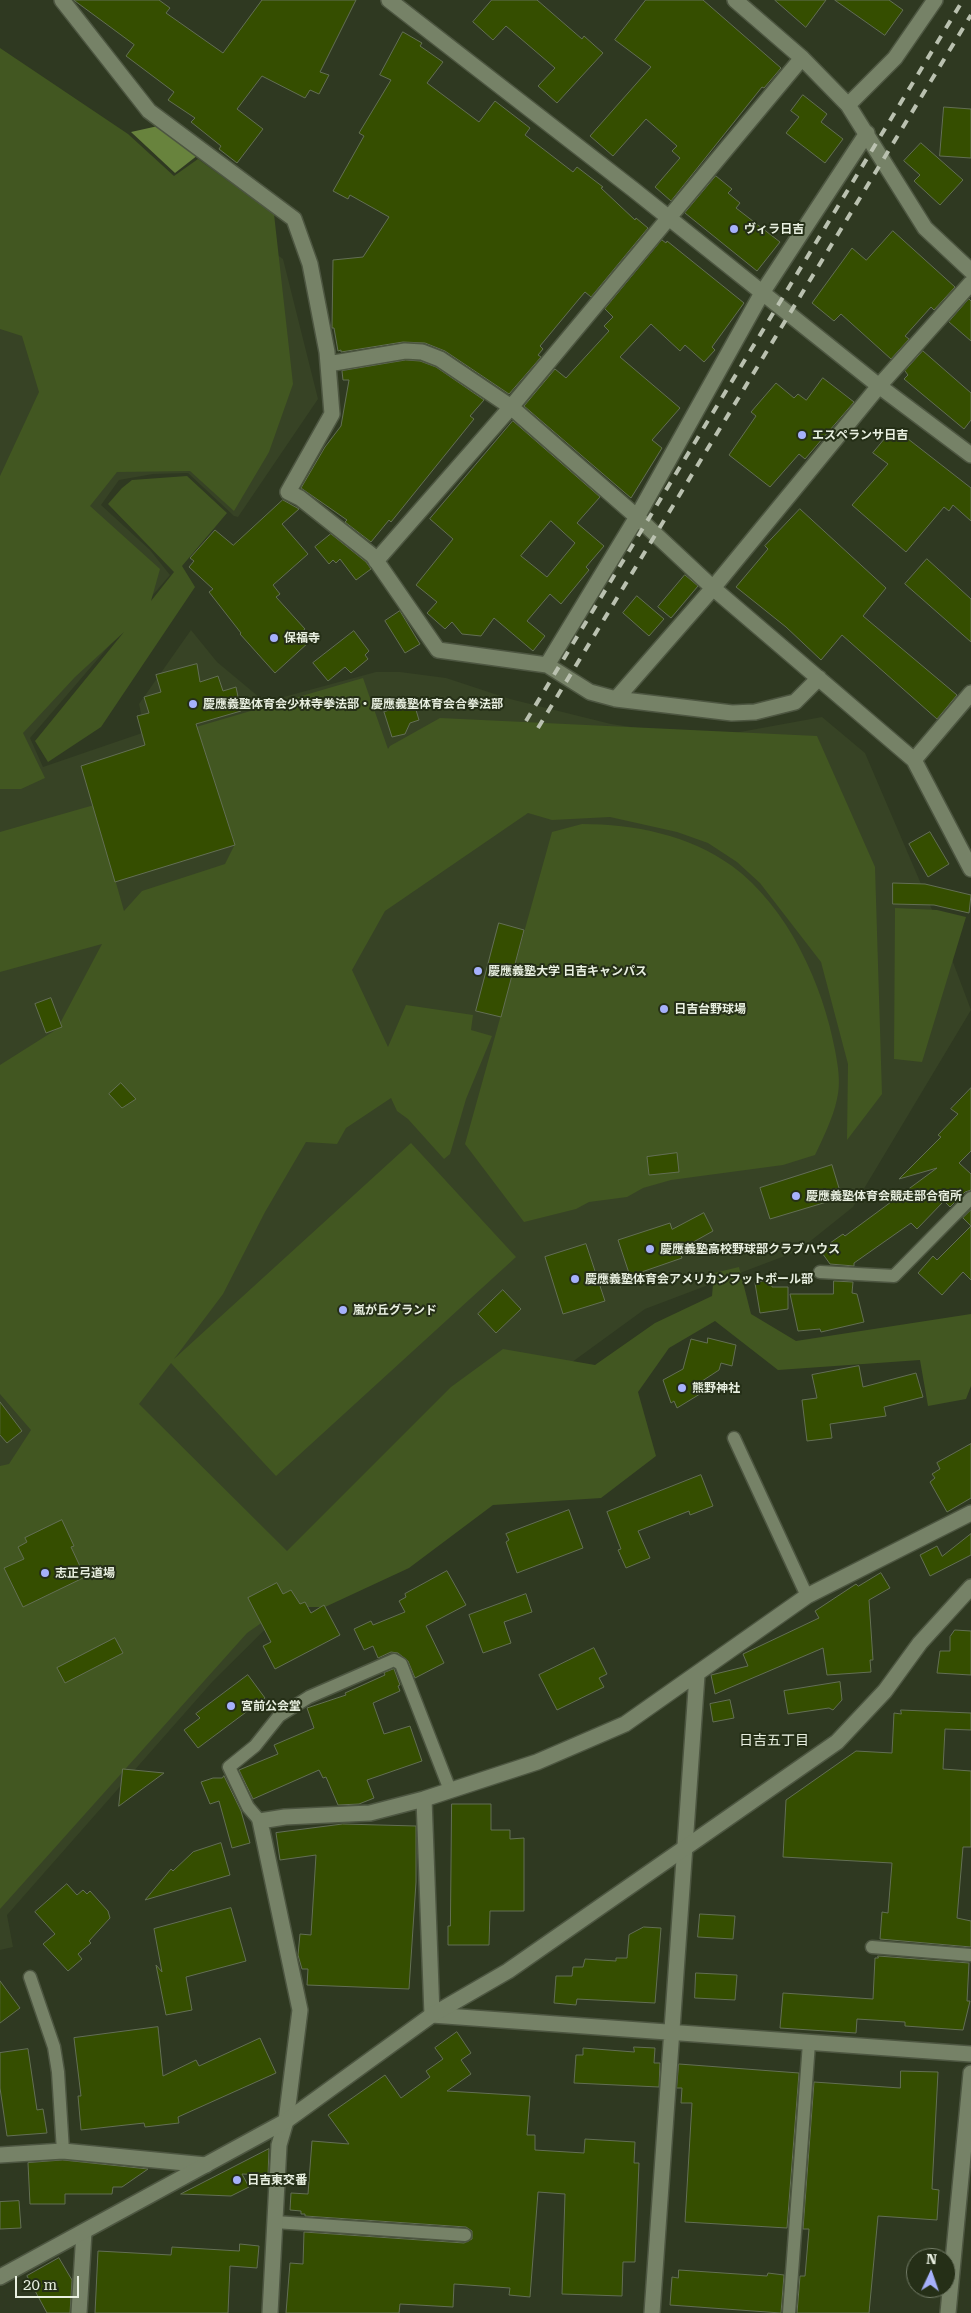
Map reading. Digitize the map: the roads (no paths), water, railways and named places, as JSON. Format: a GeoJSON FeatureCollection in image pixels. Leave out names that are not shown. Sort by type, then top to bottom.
{"type":"FeatureCollection","features":[{"type":"Feature","properties":{"kind":"street"},"geometry":{"type":"LineString","coordinates":[[62,0],[149,111],[294,219],[310,264],[328,364],[332,414],[288,492],[300,498],[373,556],[438,650],[547,665],[590,692],[616,699],[732,713],[754,712],[795,702],[819,678]]}},
{"type":"Feature","properties":{"kind":"street"},"geometry":{"type":"LineString","coordinates":[[389,0],[668,217],[879,386],[971,455]]}},
{"type":"Feature","properties":{"kind":"street"},"geometry":{"type":"LineString","coordinates":[[735,0],[802,58],[848,105],[925,228],[971,271]]}},
{"type":"Feature","properties":{"kind":"street"},"geometry":{"type":"LineString","coordinates":[[848,105],[895,58],[935,0]]}},
{"type":"Feature","properties":{"kind":"street"},"geometry":{"type":"LineString","coordinates":[[376,561],[511,407],[802,58]]}},
{"type":"Feature","properties":{"kind":"street"},"geometry":{"type":"LineString","coordinates":[[547,665],[637,517],[762,293],[867,133]]}},
{"type":"Feature","properties":{"kind":"street"},"geometry":{"type":"LineString","coordinates":[[616,699],[713,588],[879,386],[971,283]]}},
{"type":"Feature","properties":{"kind":"street"},"geometry":{"type":"LineString","coordinates":[[328,364],[404,351],[422,352],[440,359],[511,407],[637,517],[713,588],[914,760],[971,869]]}},
{"type":"Feature","properties":{"kind":"street"},"geometry":{"type":"LineString","coordinates":[[914,760],[971,693]]}},
{"type":"Feature","properties":{"kind":"street"},"geometry":{"type":"LineString","coordinates":[[270,2313],[279,2145],[286,2121],[300,2010],[260,1821],[285,1817],[370,1812],[424,1799],[537,1762],[625,1724],[807,1596],[971,1513]]}},
{"type":"Feature","properties":{"kind":"street"},"geometry":{"type":"LineString","coordinates":[[0,2277],[286,2121],[432,2016],[508,1971],[837,1742],[885,1691],[920,1644],[971,1587]]}},
{"type":"Feature","properties":{"kind":"street"},"geometry":{"type":"LineString","coordinates":[[652,2313],[697,1675]]}},
{"type":"Feature","properties":{"kind":"street"},"geometry":{"type":"LineString","coordinates":[[424,1799],[432,2016]]}},
{"type":"Feature","properties":{"kind":"street"},"geometry":{"type":"LineString","coordinates":[[432,2016],[971,2054]]}},
{"type":"Feature","properties":{"kind":"street"},"geometry":{"type":"LineString","coordinates":[[948,2313],[964,2222],[971,2073]]}},
{"type":"Feature","properties":{"kind":"street"},"geometry":{"type":"LineString","coordinates":[[0,2156],[63,2152],[206,2165]]}},
{"type":"Feature","properties":{"kind":"street"},"geometry":{"type":"LineString","coordinates":[[79,2313],[84,2232]]}},
{"type":"Feature","properties":{"kind":"lane"},"geometry":{"type":"LineString","coordinates":[[820,1272],[894,1276],[971,1198]]}},
{"type":"Feature","properties":{"kind":"lane"},"geometry":{"type":"LineString","coordinates":[[734,1438],[807,1596]]}},
{"type":"Feature","properties":{"kind":"lane"},"geometry":{"type":"LineString","coordinates":[[260,1821],[248,1806],[229,1767],[255,1746],[278,1716],[309,1697],[394,1660],[401,1664],[450,1790]]}},
{"type":"Feature","properties":{"kind":"lane"},"geometry":{"type":"LineString","coordinates":[[872,1947],[971,1954]]}},
{"type":"Feature","properties":{"kind":"lane"},"geometry":{"type":"LineString","coordinates":[[30,1977],[54,2047],[58,2072],[63,2152]]}},
{"type":"Feature","properties":{"kind":"lane"},"geometry":{"type":"LineString","coordinates":[[789,2313],[809,2043]]}},
{"type":"Feature","properties":{"kind":"lane"},"geometry":{"type":"LineString","coordinates":[[275,2222],[465,2235]]}},
{"type":"Feature","properties":{"kind":"railway"},"geometry":{"type":"LineString","coordinates":[[526,721],[963,0]]}},
{"type":"Feature","properties":{"kind":"railway"},"geometry":{"type":"LineString","coordinates":[[538,728],[971,15]]}},
{"type":"Feature","properties":{"kind":"place","name":"ヴィラ日吉"},"geometry":{"type":"Point","coordinates":[734,229]}},
{"type":"Feature","properties":{"kind":"place","name":"エスペランサ日吉"},"geometry":{"type":"Point","coordinates":[802,435]}},
{"type":"Feature","properties":{"kind":"place","name":"保福寺"},"geometry":{"type":"Point","coordinates":[274,638]}},
{"type":"Feature","properties":{"kind":"place","name":"慶應義塾体育会少林寺拳法部・慶應義塾体育会合拳法部"},"geometry":{"type":"Point","coordinates":[193,704]}},
{"type":"Feature","properties":{"kind":"place","name":"慶應義塾大学 日吉キャンパス"},"geometry":{"type":"Point","coordinates":[478,971]}},
{"type":"Feature","properties":{"kind":"place","name":"日吉台野球場"},"geometry":{"type":"Point","coordinates":[664,1009]}},
{"type":"Feature","properties":{"kind":"place","name":"慶應義塾体育会競走部合宿所"},"geometry":{"type":"Point","coordinates":[796,1196]}},
{"type":"Feature","properties":{"kind":"place","name":"慶應義塾高校野球部クラブハウス"},"geometry":{"type":"Point","coordinates":[650,1249]}},
{"type":"Feature","properties":{"kind":"place","name":"慶應義塾体育会アメリカンフットボール部"},"geometry":{"type":"Point","coordinates":[575,1279]}},
{"type":"Feature","properties":{"kind":"place","name":"嵐が丘グランド"},"geometry":{"type":"Point","coordinates":[343,1310]}},
{"type":"Feature","properties":{"kind":"place","name":"熊野神社"},"geometry":{"type":"Point","coordinates":[682,1388]}},
{"type":"Feature","properties":{"kind":"place","name":"志正弓道場"},"geometry":{"type":"Point","coordinates":[45,1573]}},
{"type":"Feature","properties":{"kind":"place","name":"宮前公会堂"},"geometry":{"type":"Point","coordinates":[231,1706]}},
{"type":"Feature","properties":{"kind":"place","name":"日吉東交番"},"geometry":{"type":"Point","coordinates":[237,2180]}},
{"type":"Feature","properties":{"kind":"district","name":"日吉五丁目"},"geometry":{"type":"Point","coordinates":[774,1741]}}]}
